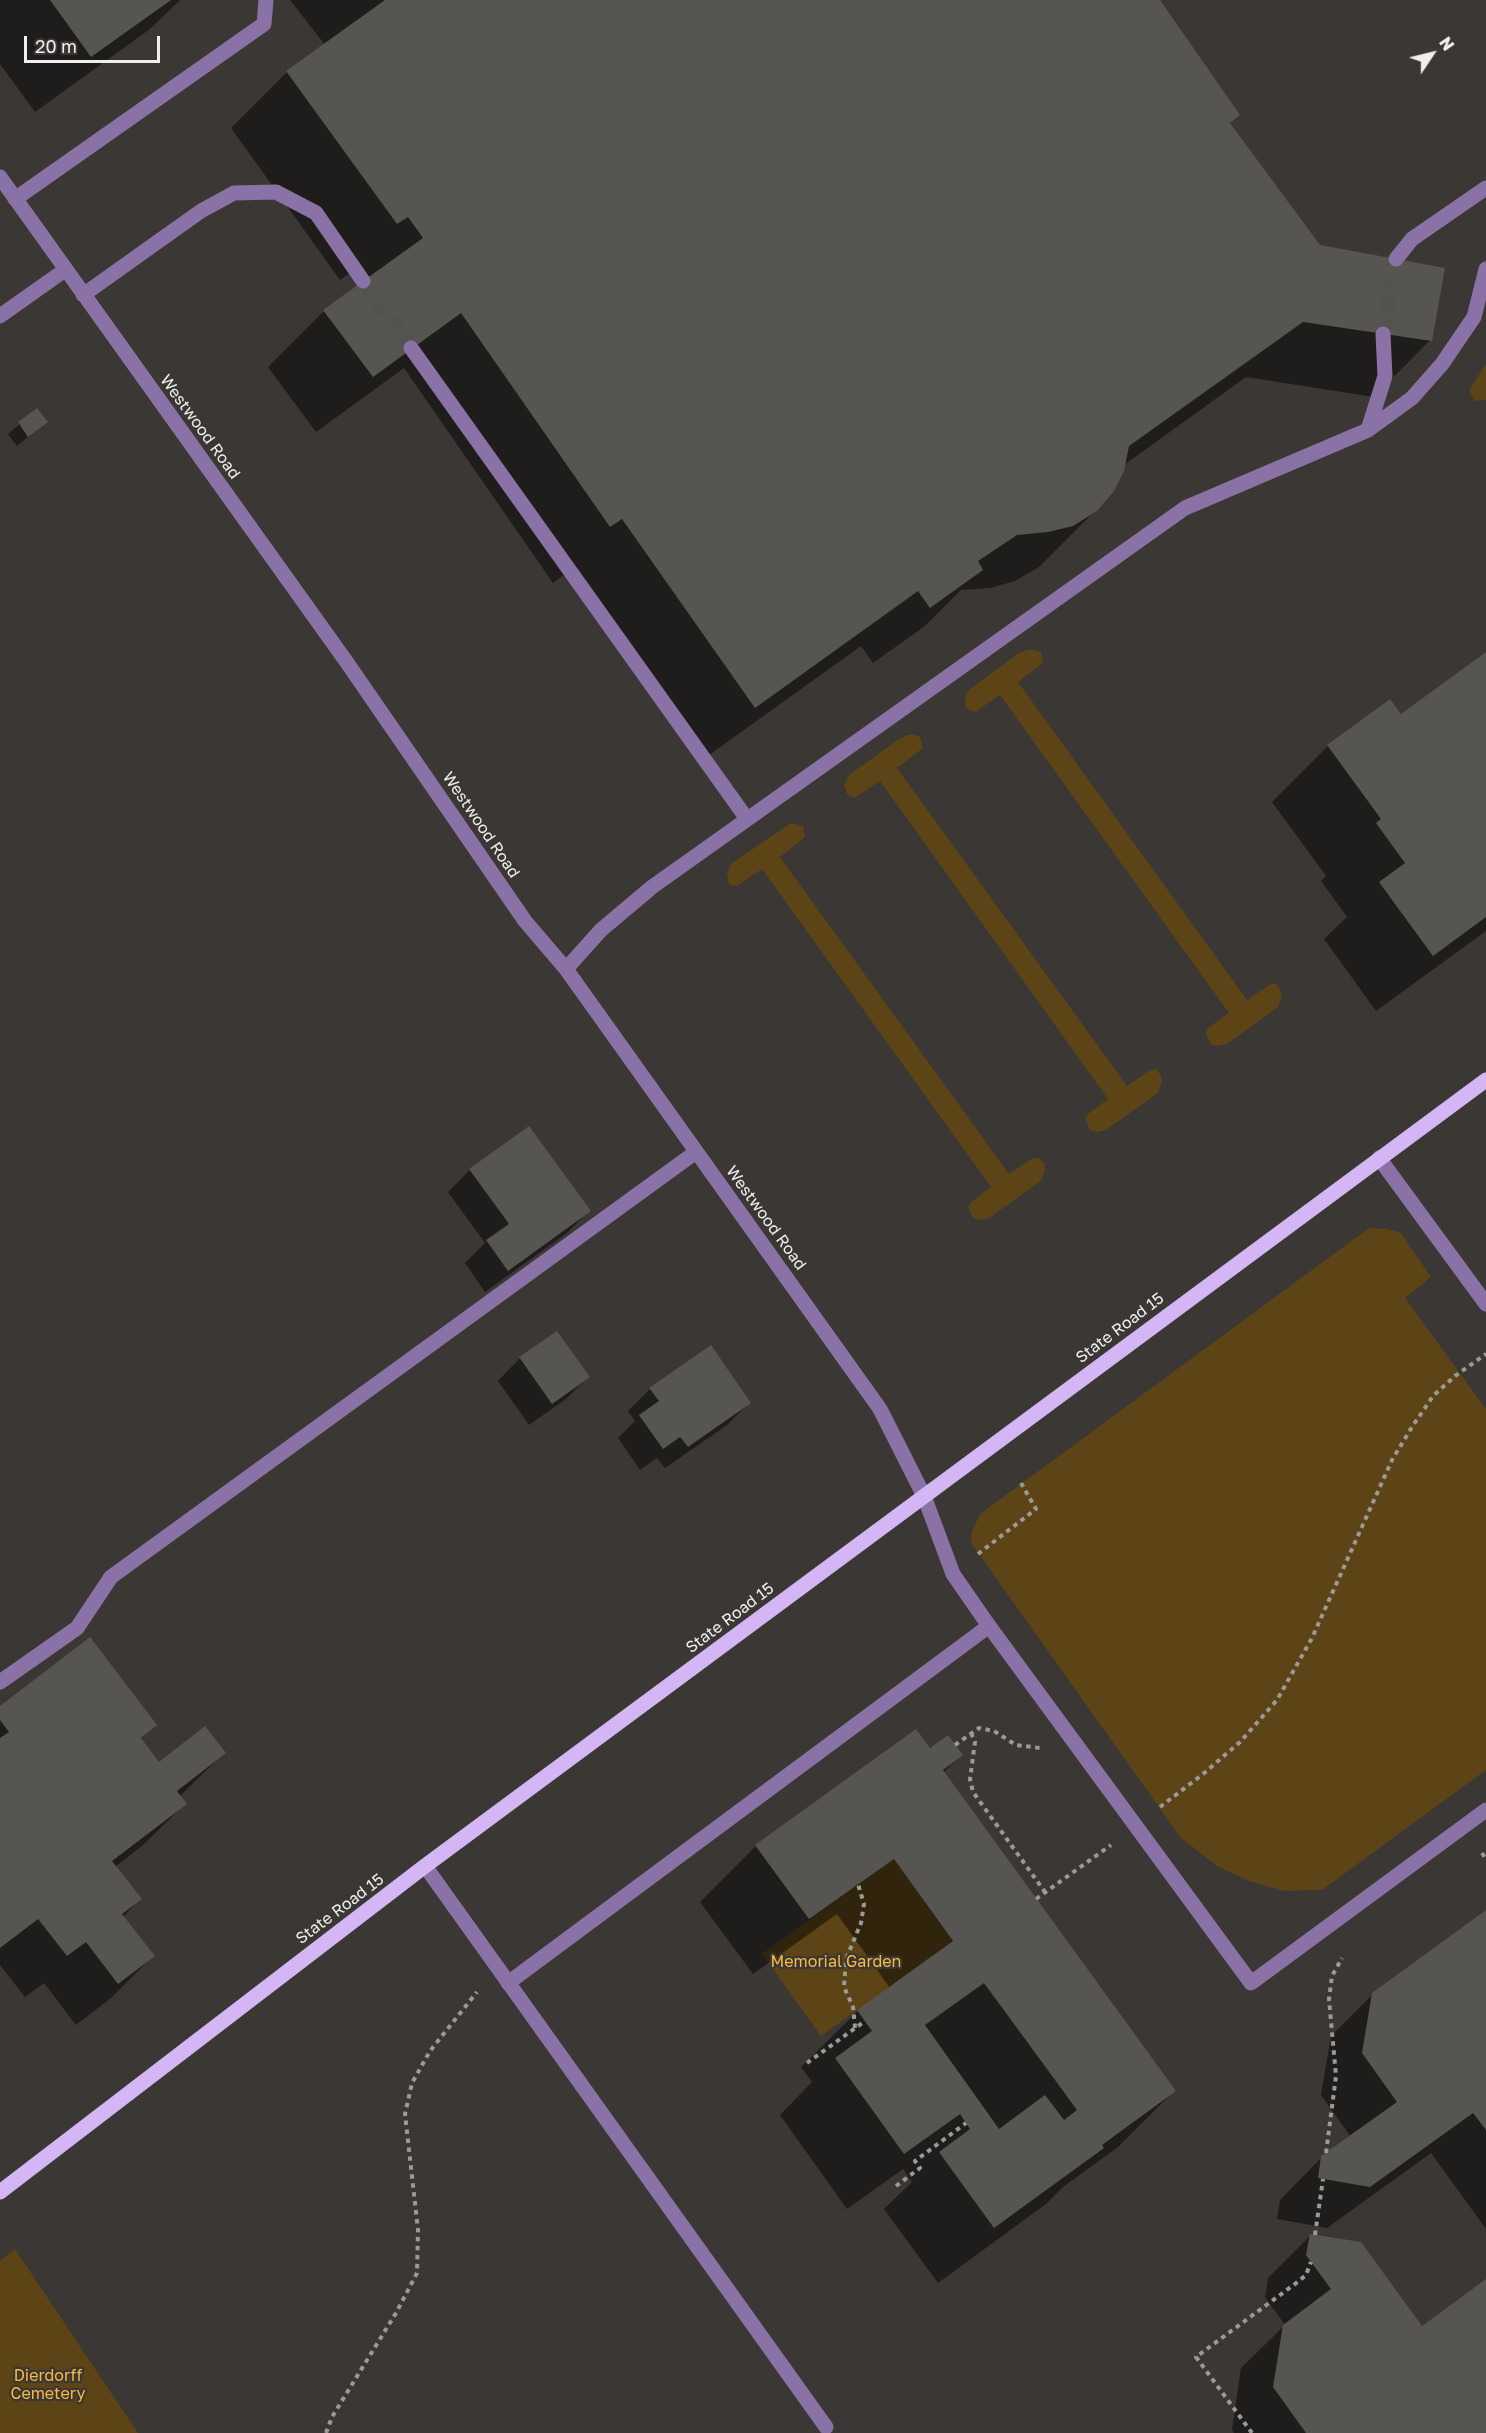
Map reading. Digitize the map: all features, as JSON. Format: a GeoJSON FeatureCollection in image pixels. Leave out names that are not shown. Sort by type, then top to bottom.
{"type":"FeatureCollection","features":[{"type":"Feature","properties":{"kind":"main road","name":"State Road 15"},"geometry":{"type":"LineString","coordinates":[[0,2192],[425,1866],[1486,1080]]}},
{"type":"Feature","properties":{"kind":"street"},"geometry":{"type":"LineString","coordinates":[[15,198],[264,24],[266,0]]}},
{"type":"Feature","properties":{"kind":"street","name":"Westwood Road"},"geometry":{"type":"LineString","coordinates":[[0,177],[348,664],[525,921],[566,969],[880,1409],[924,1496],[953,1574],[1251,1983],[1486,1810]]}},
{"type":"Feature","properties":{"kind":"street"},"geometry":{"type":"LineString","coordinates":[[1396,259],[1412,239],[1486,188]]}},
{"type":"Feature","properties":{"kind":"street"},"geometry":{"type":"LineString","coordinates":[[83,295],[201,211],[234,193],[276,192],[316,213],[363,281]]}},
{"type":"Feature","properties":{"kind":"street"},"geometry":{"type":"LineString","coordinates":[[566,969],[601,930],[651,887],[1185,508],[1368,430],[1412,399],[1442,364],[1474,316],[1486,269]]}},
{"type":"Feature","properties":{"kind":"street"},"geometry":{"type":"LineString","coordinates":[[0,316],[65,270]]}},
{"type":"Feature","properties":{"kind":"street"},"geometry":{"type":"LineString","coordinates":[[1368,430],[1384,376],[1383,333]]}},
{"type":"Feature","properties":{"kind":"street"},"geometry":{"type":"LineString","coordinates":[[411,348],[747,819]]}},
{"type":"Feature","properties":{"kind":"street"},"geometry":{"type":"LineString","coordinates":[[0,1682],[77,1628],[111,1577],[696,1152]]}},
{"type":"Feature","properties":{"kind":"street"},"geometry":{"type":"LineString","coordinates":[[1379,1158],[1486,1304]]}},
{"type":"Feature","properties":{"kind":"street"},"geometry":{"type":"LineString","coordinates":[[508,1983],[989,1626]]}},
{"type":"Feature","properties":{"kind":"street"},"geometry":{"type":"LineString","coordinates":[[425,1866],[826,2427]]}},
{"type":"Feature","properties":{"kind":"path"},"geometry":{"type":"LineString","coordinates":[[1036,1899],[1203,1774],[1232,1748],[1277,1700],[1312,1638],[1392,1460],[1407,1435],[1433,1396],[1455,1376],[1486,1354]]}},
{"type":"Feature","properties":{"kind":"path"},"geometry":{"type":"LineString","coordinates":[[976,1555],[1036,1509],[1021,1484]]}},
{"type":"Feature","properties":{"kind":"path"},"geometry":{"type":"LineString","coordinates":[[955,1745],[979,1728],[994,1731],[1016,1745],[1050,1749]]}},
{"type":"Feature","properties":{"kind":"path"},"geometry":{"type":"LineString","coordinates":[[971,1733],[975,1748],[970,1779],[973,1792],[1045,1892]]}},
{"type":"Feature","properties":{"kind":"path"},"geometry":{"type":"LineString","coordinates":[[1472,1859],[1484,1851],[1486,1859]]}},
{"type":"Feature","properties":{"kind":"path"},"geometry":{"type":"LineString","coordinates":[[855,2028],[853,2007],[844,1987],[846,1959],[861,1923],[864,1904],[863,1894],[858,1884]]}},
{"type":"Feature","properties":{"kind":"path"},"geometry":{"type":"LineString","coordinates":[[1326,2153],[1336,2076],[1329,1999],[1332,1976],[1348,1951]]}},
{"type":"Feature","properties":{"kind":"path"},"geometry":{"type":"LineString","coordinates":[[326,2433],[332,2417],[396,2313],[417,2273],[417,2220],[405,2114],[412,2083],[447,2027],[498,1969]]}},
{"type":"Feature","properties":{"kind":"path"},"geometry":{"type":"LineString","coordinates":[[807,2063],[865,2021]]}},
{"type":"Feature","properties":{"kind":"path"},"geometry":{"type":"LineString","coordinates":[[896,2186],[920,2168],[915,2161],[966,2123]]}},
{"type":"Feature","properties":{"kind":"path"},"geometry":{"type":"LineString","coordinates":[[1315,2235],[1323,2179]]}},
{"type":"Feature","properties":{"kind":"path"},"geometry":{"type":"LineString","coordinates":[[1252,2433],[1197,2357],[1299,2281],[1306,2275],[1311,2262]]}},
{"type":"Feature","properties":{"kind":"green space"},"geometry":{"type":"Polygon","coordinates":[[[1486,364],[1486,400],[1475,401],[1469,390],[1486,364]]]}},
{"type":"Feature","properties":{"kind":"green space"},"geometry":{"type":"Polygon","coordinates":[[[1029,649],[1041,652],[1043,663],[1018,682],[1247,1000],[1271,984],[1276,984],[1280,989],[1282,995],[1278,1007],[1227,1044],[1217,1046],[1210,1044],[1206,1033],[1208,1028],[1229,1013],[1000,695],[975,712],[967,709],[966,694],[970,689],[1019,653],[1029,649]]]}},
{"type":"Feature","properties":{"kind":"green space"},"geometry":{"type":"Polygon","coordinates":[[[908,735],[920,737],[923,748],[897,768],[1127,1086],[1150,1070],[1156,1069],[1160,1074],[1162,1081],[1158,1093],[1106,1130],[1097,1132],[1090,1130],[1085,1118],[1108,1099],[880,781],[854,798],[847,794],[844,785],[849,775],[908,735]]]}},
{"type":"Feature","properties":{"kind":"green space"},"geometry":{"type":"Polygon","coordinates":[[[791,823],[803,826],[805,837],[780,857],[1009,1174],[1033,1158],[1038,1158],[1044,1163],[1045,1170],[1041,1181],[989,1218],[979,1220],[973,1218],[968,1207],[971,1202],[991,1187],[762,869],[737,886],[729,884],[727,873],[732,863],[791,823]]]}},
{"type":"Feature","properties":{"kind":"green space"},"geometry":{"type":"Polygon","coordinates":[[[1369,1228],[1388,1229],[1401,1233],[1431,1277],[1405,1298],[1486,1409],[1486,1770],[1322,1890],[1284,1891],[1249,1881],[1217,1866],[1181,1838],[971,1543],[972,1531],[980,1514],[1369,1228]]]}},
{"type":"Feature","properties":{"kind":"green space","name":"Memorial Garden"},"geometry":{"type":"Polygon","coordinates":[[[894,1859],[953,1941],[821,2036],[762,1954],[894,1859]]]}},
{"type":"Feature","properties":{"kind":"green space","name":"Dierdorff Cemetery"},"geometry":{"type":"Polygon","coordinates":[[[15,2249],[138,2433],[0,2433],[0,2261],[15,2249]]]}},
{"type":"Feature","properties":{"kind":"building"},"geometry":{"type":"Polygon","coordinates":[[[50,0],[171,0],[91,57],[50,0]]]}},
{"type":"Feature","properties":{"kind":"building"},"geometry":{"type":"Polygon","coordinates":[[[385,0],[1160,0],[1240,115],[1230,123],[1320,245],[1445,268],[1432,341],[1303,322],[1129,446],[1124,471],[1114,491],[1097,511],[1073,526],[1048,532],[1017,535],[978,561],[983,570],[930,608],[918,591],[755,708],[622,519],[610,527],[461,313],[373,377],[323,310],[423,238],[408,217],[397,224],[286,71],[385,0]]]}},
{"type":"Feature","properties":{"kind":"building"},"geometry":{"type":"Polygon","coordinates":[[[37,408],[48,422],[28,437],[18,422],[37,408]]]}},
{"type":"Feature","properties":{"kind":"building"},"geometry":{"type":"Polygon","coordinates":[[[1486,652],[1486,917],[1433,956],[1379,882],[1405,863],[1376,823],[1381,819],[1327,745],[1390,699],[1401,714],[1486,652]]]}},
{"type":"Feature","properties":{"kind":"building"},"geometry":{"type":"Polygon","coordinates":[[[529,1126],[591,1211],[508,1271],[486,1240],[509,1224],[469,1169],[529,1126]]]}},
{"type":"Feature","properties":{"kind":"building"},"geometry":{"type":"Polygon","coordinates":[[[557,1331],[590,1377],[552,1404],[519,1357],[557,1331]]]}},
{"type":"Feature","properties":{"kind":"building"},"geometry":{"type":"Polygon","coordinates":[[[711,1345],[751,1403],[688,1447],[680,1437],[663,1449],[639,1415],[659,1401],[649,1388],[711,1345]]]}},
{"type":"Feature","properties":{"kind":"building"},"geometry":{"type":"Polygon","coordinates":[[[90,1637],[157,1725],[141,1738],[159,1762],[205,1726],[226,1753],[177,1791],[187,1804],[112,1861],[142,1899],[122,1914],[155,1956],[118,1984],[86,1942],[67,1956],[38,1919],[0,1948],[0,1738],[9,1732],[0,1720],[0,1706],[90,1637]]]}},
{"type":"Feature","properties":{"kind":"building"},"geometry":{"type":"Polygon","coordinates":[[[916,1729],[930,1748],[948,1735],[963,1755],[943,1770],[1176,2091],[1102,2145],[1104,2148],[994,2228],[939,2152],[970,2129],[960,2114],[904,2154],[835,2058],[872,2031],[857,2010],[953,1941],[894,1859],[809,1919],[755,1845],[916,1729]],[[984,1983],[925,2025],[999,2129],[1045,2095],[1064,2120],[1077,2110],[984,1983]]]}},
{"type":"Feature","properties":{"kind":"building"},"geometry":{"type":"Polygon","coordinates":[[[1486,1910],[1486,2130],[1473,2113],[1370,2187],[1318,2178],[1321,2156],[1397,2102],[1362,2053],[1372,1993],[1486,1910]]]}},
{"type":"Feature","properties":{"kind":"building"},"geometry":{"type":"Polygon","coordinates":[[[1310,2234],[1361,2242],[1422,2326],[1486,2279],[1486,2433],[1306,2433],[1273,2387],[1283,2325],[1331,2289],[1306,2255],[1310,2234]]]}},
{"type":"Feature","properties":{"kind":"tunnel"},"geometry":{"type":"LineString","coordinates":[[1383,334],[1396,259]]}},
{"type":"Feature","properties":{"kind":"tunnel"},"geometry":{"type":"LineString","coordinates":[[363,281],[411,348]]}}]}
